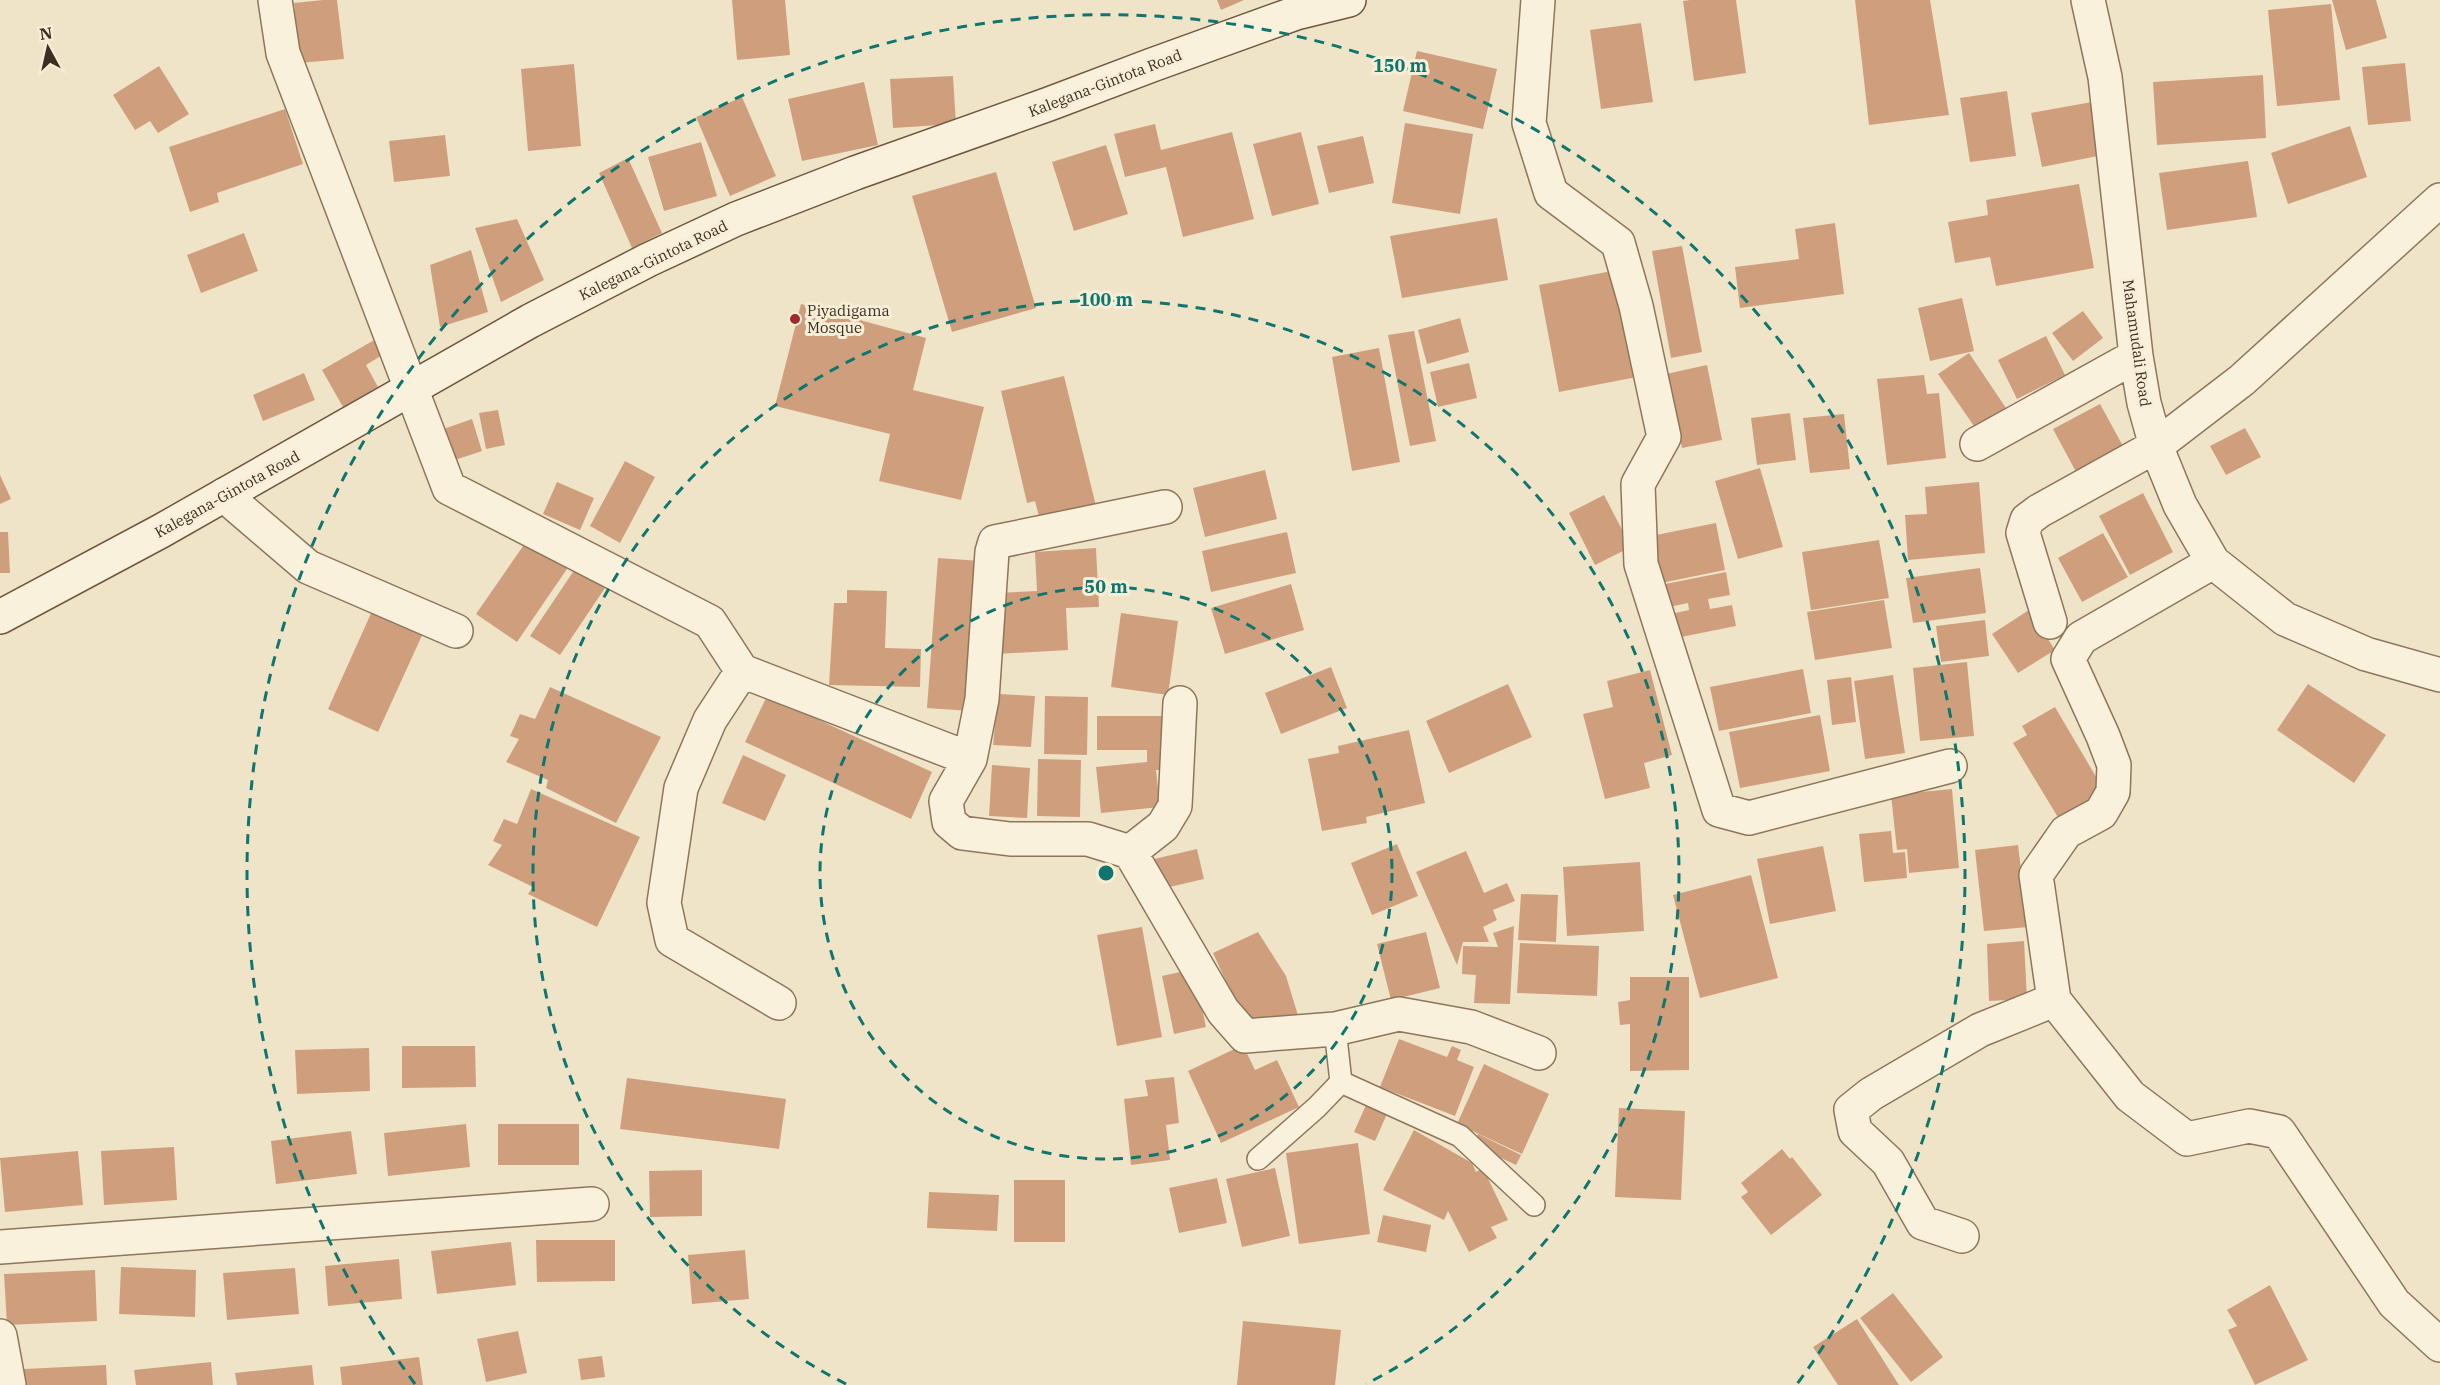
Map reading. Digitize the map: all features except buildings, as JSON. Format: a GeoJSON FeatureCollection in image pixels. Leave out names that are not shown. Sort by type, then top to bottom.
{"type":"FeatureCollection","features":[{"type":"Feature","properties":{"kind":"street"},"geometry":{"type":"LineString","coordinates":[[275,0],[283,53],[449,488],[710,622],[742,671],[970,759]]}},
{"type":"Feature","properties":{"kind":"street","name":"Kalegana-Gintota Road"},"geometry":{"type":"LineString","coordinates":[[0,617],[161,531],[530,321],[648,260],[736,219],[855,172],[1028,112],[1296,13],[1349,0]]}},
{"type":"Feature","properties":{"kind":"street"},"geometry":{"type":"LineString","coordinates":[[1538,0],[1529,123],[1551,193],[1618,243],[1636,306],[1664,437],[1638,484],[1641,564],[1719,810],[1749,818],[1950,766]]}},
{"type":"Feature","properties":{"kind":"street","name":"Mahamudali Road"},"geometry":{"type":"LineString","coordinates":[[2088,0],[2105,77],[2136,356],[2144,403],[2156,446],[2180,505],[2213,562],[2285,619],[2366,654],[2440,675]]}},
{"type":"Feature","properties":{"kind":"street"},"geometry":{"type":"LineString","coordinates":[[2050,622],[2023,533],[2027,520],[2039,511],[2156,446],[2242,380],[2440,200]]}},
{"type":"Feature","properties":{"kind":"street"},"geometry":{"type":"LineString","coordinates":[[1977,444],[2136,356]]}},
{"type":"Feature","properties":{"kind":"street"},"geometry":{"type":"LineString","coordinates":[[224,495],[308,567],[456,632]]}},
{"type":"Feature","properties":{"kind":"street"},"geometry":{"type":"LineString","coordinates":[[1165,507],[995,542],[992,552],[982,699],[970,759],[945,801],[949,822],[962,833],[1010,839],[1088,839],[1130,852],[1223,1011],[1245,1036],[1335,1029],[1399,1014],[1471,1027],[1539,1053]]}},
{"type":"Feature","properties":{"kind":"street"},"geometry":{"type":"LineString","coordinates":[[2213,562],[2081,638],[2068,659],[2114,765],[2113,792],[2101,813],[2066,832],[2036,875],[2054,1000],[2130,1096],[2187,1139],[2249,1126],[2279,1132],[2394,1303],[2440,1345]]}},
{"type":"Feature","properties":{"kind":"street"},"geometry":{"type":"LineString","coordinates":[[742,671],[710,720],[681,788],[664,903],[672,940],[779,1003]]}},
{"type":"Feature","properties":{"kind":"street"},"geometry":{"type":"LineString","coordinates":[[1130,852],[1163,826],[1175,806],[1180,703]]}},
{"type":"Feature","properties":{"kind":"street"},"geometry":{"type":"LineString","coordinates":[[1962,1236],[1923,1223],[1888,1162],[1855,1131],[1851,1110],[1871,1094],[1980,1030],[2054,1000]]}},
{"type":"Feature","properties":{"kind":"street"},"geometry":{"type":"LineString","coordinates":[[0,1247],[592,1204]]}},
{"type":"Feature","properties":{"kind":"street"},"geometry":{"type":"LineString","coordinates":[[0,1336],[9,1385]]}},
{"type":"Feature","properties":{"kind":"lane"},"geometry":{"type":"LineString","coordinates":[[1335,1029],[1341,1082]]}},
{"type":"Feature","properties":{"kind":"lane"},"geometry":{"type":"LineString","coordinates":[[1258,1159],[1317,1107],[1341,1082]]}},
{"type":"Feature","properties":{"kind":"lane"},"geometry":{"type":"LineString","coordinates":[[1341,1082],[1460,1136],[1534,1205]]}},
{"type":"Feature","properties":{"kind":"place","name":"Piyadigama Mosque"},"geometry":{"type":"Point","coordinates":[795,319]}}]}
